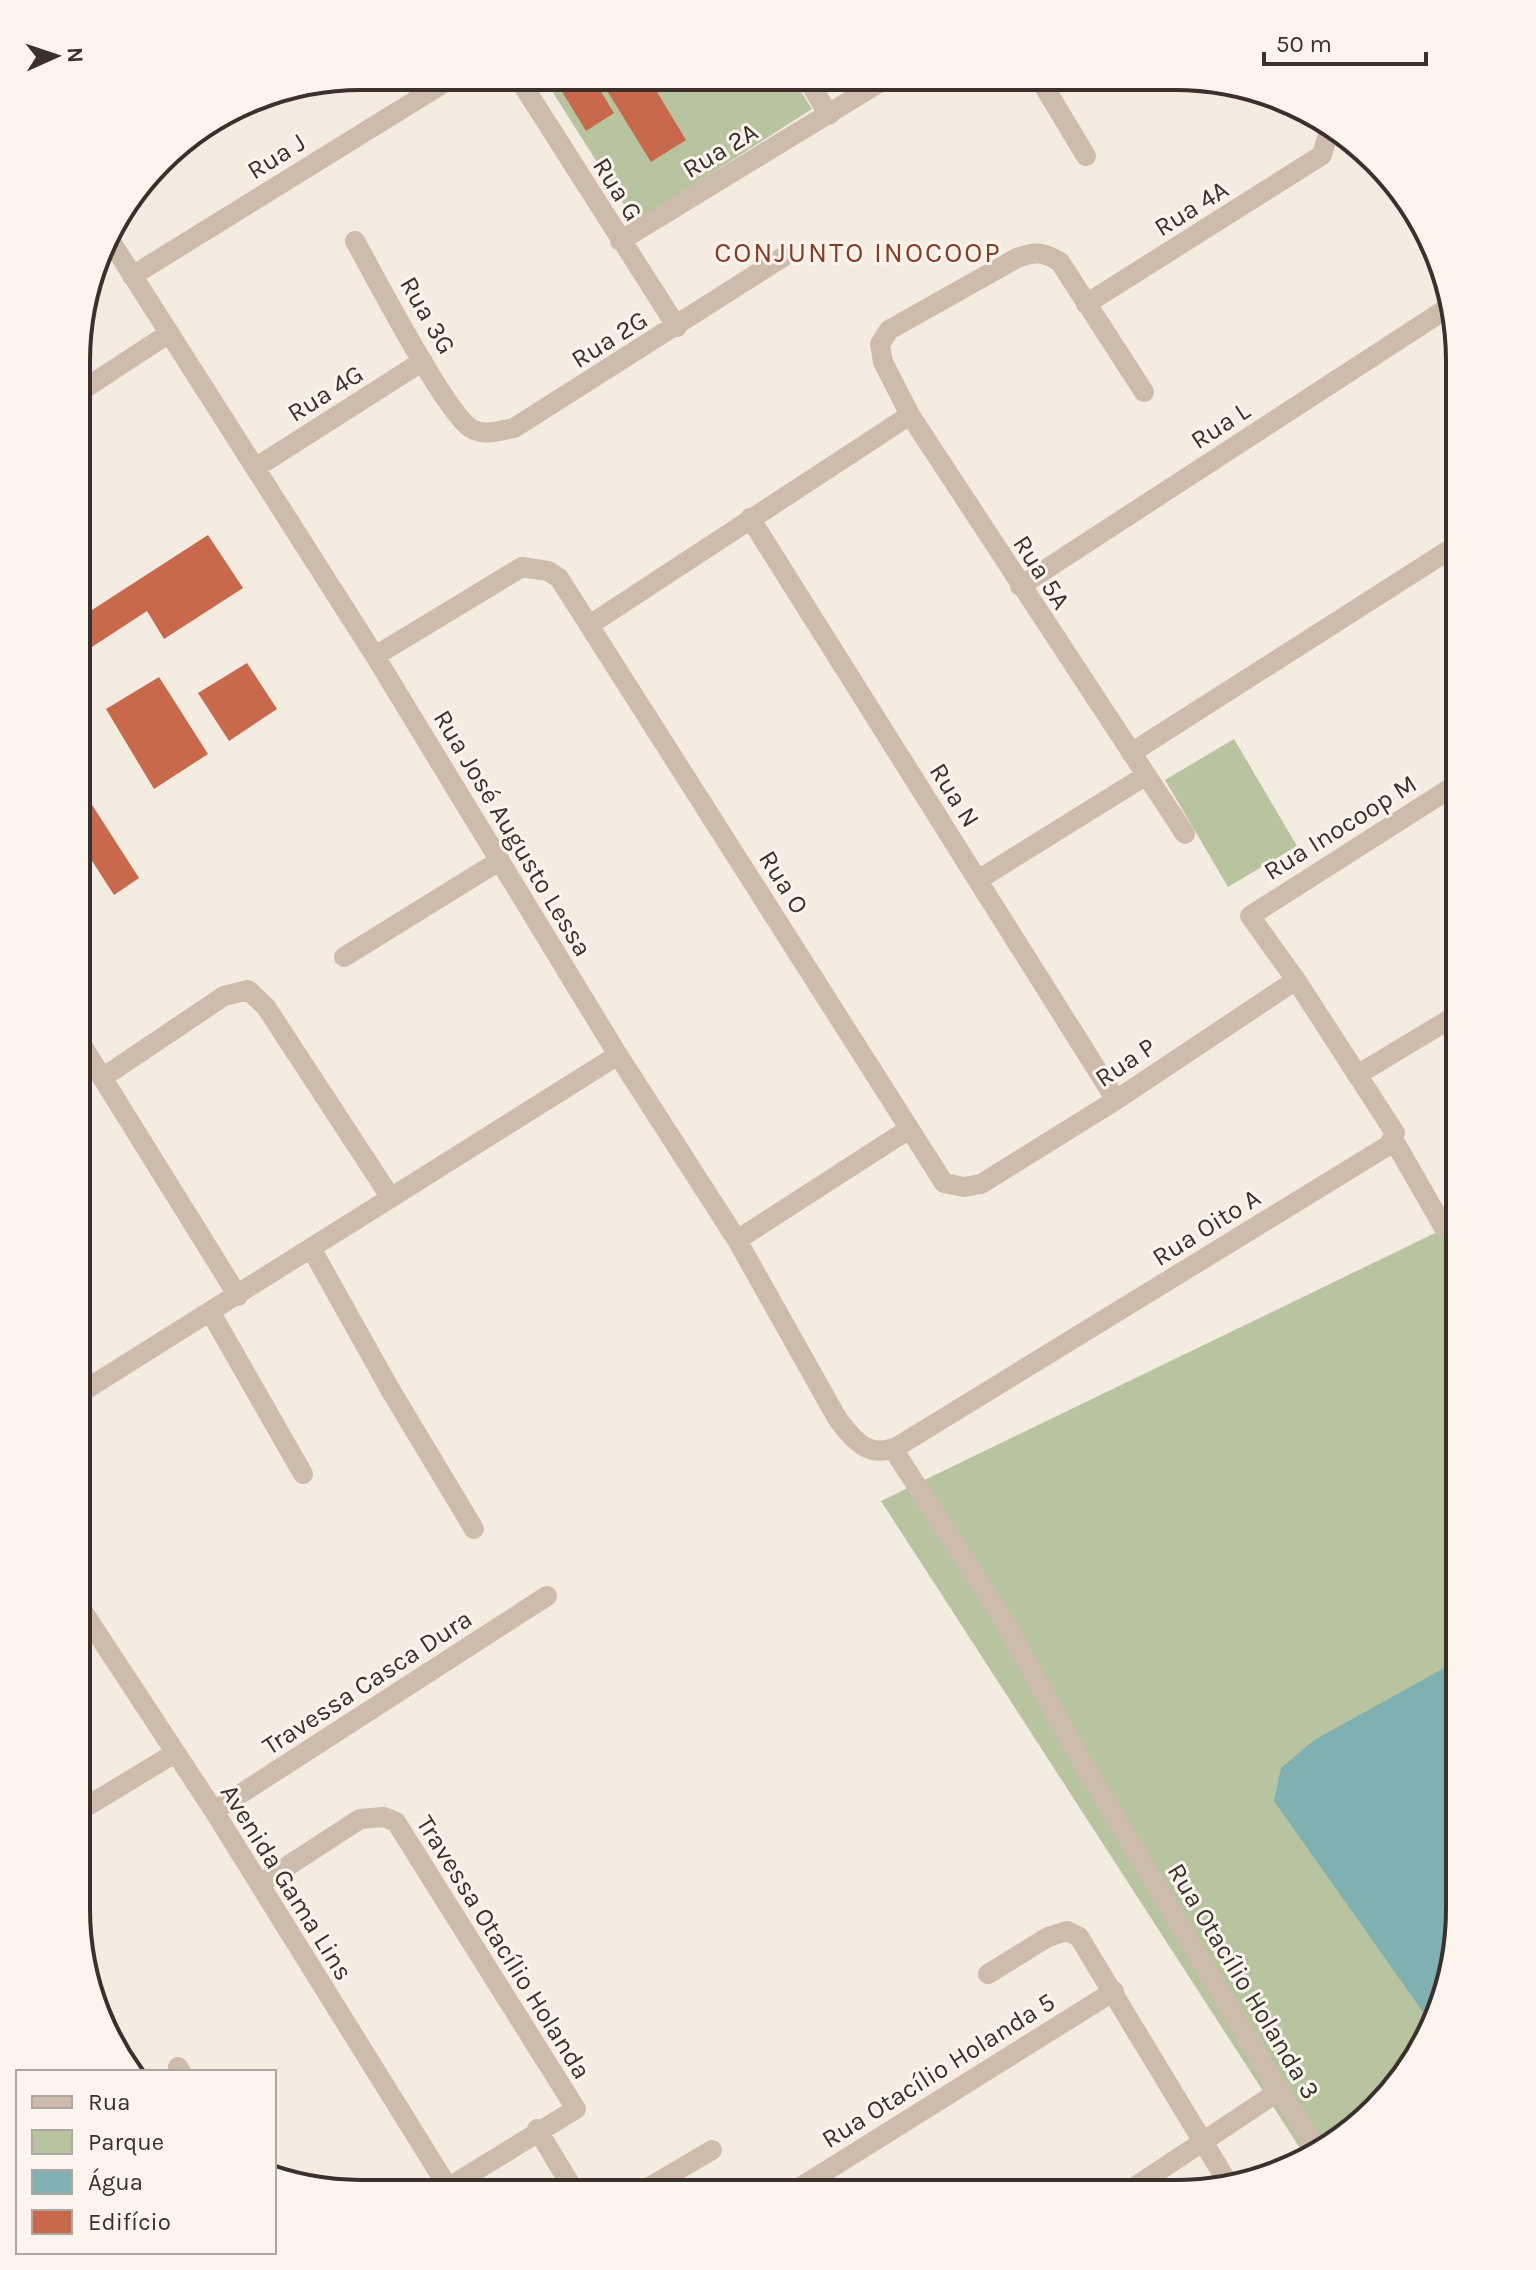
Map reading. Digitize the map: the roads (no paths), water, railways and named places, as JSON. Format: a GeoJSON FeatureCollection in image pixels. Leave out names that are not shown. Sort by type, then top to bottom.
{"type":"FeatureCollection","features":[{"type":"Feature","properties":{"kind":"street","name":"Rua J"},"geometry":{"type":"LineString","coordinates":[[132,276],[432,90]]}},
{"type":"Feature","properties":{"kind":"street","name":"Rua G"},"geometry":{"type":"LineString","coordinates":[[526,90],[677,327]]}},
{"type":"Feature","properties":{"kind":"street"},"geometry":{"type":"LineString","coordinates":[[814,90],[829,115]]}},
{"type":"Feature","properties":{"kind":"street","name":"Rua 2A"},"geometry":{"type":"LineString","coordinates":[[620,241],[868,90]]}},
{"type":"Feature","properties":{"kind":"street"},"geometry":{"type":"LineString","coordinates":[[1046,90],[1086,156]]}},
{"type":"Feature","properties":{"kind":"street","name":"Rua 4A"},"geometry":{"type":"LineString","coordinates":[[1086,304],[1322,155],[1327,137]]}},
{"type":"Feature","properties":{"kind":"street","name":"Rua 3G"},"geometry":{"type":"LineString","coordinates":[[355,241],[423,361],[458,414]]}},
{"type":"Feature","properties":{"kind":"street","name":"Rua José Augusto Lessa"},"geometry":{"type":"LineString","coordinates":[[115,249],[375,656],[618,1055],[737,1240],[837,1418],[853,1440],[884,1450]]}},
{"type":"Feature","properties":{"kind":"street","name":"Rua 5A"},"geometry":{"type":"LineString","coordinates":[[1086,304],[1060,262],[1045,252],[1032,252],[889,330],[880,344],[880,354],[910,415],[1185,834]]}},
{"type":"Feature","properties":{"kind":"street","name":"Rua 2G"},"geometry":{"type":"LineString","coordinates":[[458,414],[468,427],[478,431],[514,428],[783,257]]}},
{"type":"Feature","properties":{"kind":"street"},"geometry":{"type":"LineString","coordinates":[[1086,304],[1144,392]]}},
{"type":"Feature","properties":{"kind":"street","name":"Rua L"},"geometry":{"type":"LineString","coordinates":[[1020,586],[1441,312]]}},
{"type":"Feature","properties":{"kind":"street"},"geometry":{"type":"LineString","coordinates":[[90,385],[168,334]]}},
{"type":"Feature","properties":{"kind":"street","name":"Rua 4G"},"geometry":{"type":"LineString","coordinates":[[255,468],[423,361]]}},
{"type":"Feature","properties":{"kind":"street"},"geometry":{"type":"LineString","coordinates":[[591,624],[910,415]]}},
{"type":"Feature","properties":{"kind":"street","name":"Rua N"},"geometry":{"type":"LineString","coordinates":[[750,518],[1116,1100]]}},
{"type":"Feature","properties":{"kind":"street"},"geometry":{"type":"LineString","coordinates":[[1131,753],[1446,552]]}},
{"type":"Feature","properties":{"kind":"street","name":"Rua O"},"geometry":{"type":"LineString","coordinates":[[375,656],[522,567],[548,571],[559,578],[944,1183],[964,1187],[981,1184]]}},
{"type":"Feature","properties":{"kind":"street"},"geometry":{"type":"LineString","coordinates":[[978,880],[1145,776]]}},
{"type":"Feature","properties":{"kind":"street","name":"Rua Inocoop M"},"geometry":{"type":"LineString","coordinates":[[1296,980],[1250,916],[1446,791]]}},
{"type":"Feature","properties":{"kind":"street"},"geometry":{"type":"LineString","coordinates":[[344,957],[499,861]]}},
{"type":"Feature","properties":{"kind":"street"},"geometry":{"type":"LineString","coordinates":[[1296,980],[1395,1133],[1393,1139],[1445,1228]]}},
{"type":"Feature","properties":{"kind":"street","name":"Rua P"},"geometry":{"type":"LineString","coordinates":[[981,1184],[1116,1100],[1296,980]]}},
{"type":"Feature","properties":{"kind":"street"},"geometry":{"type":"LineString","coordinates":[[102,1078],[224,996],[248,990],[266,1007],[391,1198]]}},
{"type":"Feature","properties":{"kind":"street"},"geometry":{"type":"LineString","coordinates":[[1357,1075],[1446,1022]]}},
{"type":"Feature","properties":{"kind":"street"},"geometry":{"type":"LineString","coordinates":[[90,1387],[618,1055]]}},
{"type":"Feature","properties":{"kind":"street"},"geometry":{"type":"LineString","coordinates":[[90,1058],[238,1296]]}},
{"type":"Feature","properties":{"kind":"street"},"geometry":{"type":"LineString","coordinates":[[737,1240],[909,1129]]}},
{"type":"Feature","properties":{"kind":"street","name":"Rua Oito A"},"geometry":{"type":"LineString","coordinates":[[884,1450],[1376,1153],[1393,1139]]}},
{"type":"Feature","properties":{"kind":"street"},"geometry":{"type":"LineString","coordinates":[[311,1248],[391,1391],[474,1529]]}},
{"type":"Feature","properties":{"kind":"street"},"geometry":{"type":"LineString","coordinates":[[211,1313],[303,1474]]}},
{"type":"Feature","properties":{"kind":"street","name":"Rua Otacílio Holanda 3"},"geometry":{"type":"LineString","coordinates":[[884,1450],[1004,1621],[1126,1836],[1313,2142]]}},
{"type":"Feature","properties":{"kind":"street","name":"Travessa Casca Dura"},"geometry":{"type":"LineString","coordinates":[[214,1811],[547,1596]]}},
{"type":"Feature","properties":{"kind":"street","name":"Avenida Gama Lins"},"geometry":{"type":"LineString","coordinates":[[90,1622],[214,1811],[444,2180]]}},
{"type":"Feature","properties":{"kind":"street"},"geometry":{"type":"LineString","coordinates":[[90,1805],[175,1753]]}},
{"type":"Feature","properties":{"kind":"street","name":"Travessa Otacílio Holanda"},"geometry":{"type":"LineString","coordinates":[[260,1884],[360,1819],[384,1817],[396,1822],[576,2109],[537,2129]]}},
{"type":"Feature","properties":{"kind":"street"},"geometry":{"type":"LineString","coordinates":[[988,1974],[1048,1937],[1067,1931],[1079,1937],[1224,2175]]}},
{"type":"Feature","properties":{"kind":"street","name":"Rua Otacílio Holanda 5"},"geometry":{"type":"LineString","coordinates":[[812,2180],[1114,1991]]}},
{"type":"Feature","properties":{"kind":"street"},"geometry":{"type":"LineString","coordinates":[[1146,2180],[1279,2091]]}},
{"type":"Feature","properties":{"kind":"street"},"geometry":{"type":"LineString","coordinates":[[463,2180],[537,2129],[568,2180]]}},
{"type":"Feature","properties":{"kind":"street"},"geometry":{"type":"LineString","coordinates":[[661,2180],[712,2150]]}},
{"type":"Feature","properties":{"kind":"water"},"geometry":{"type":"Polygon","coordinates":[[[1445,1668],[1445,1927],[1441,1962],[1424,2014],[1274,1801],[1281,1768],[1314,1740],[1445,1668]]]}},
{"type":"Feature","properties":{"kind":"district","name":"CONJUNTO INOCOOP"},"geometry":{"type":"Point","coordinates":[858,252]}}]}
